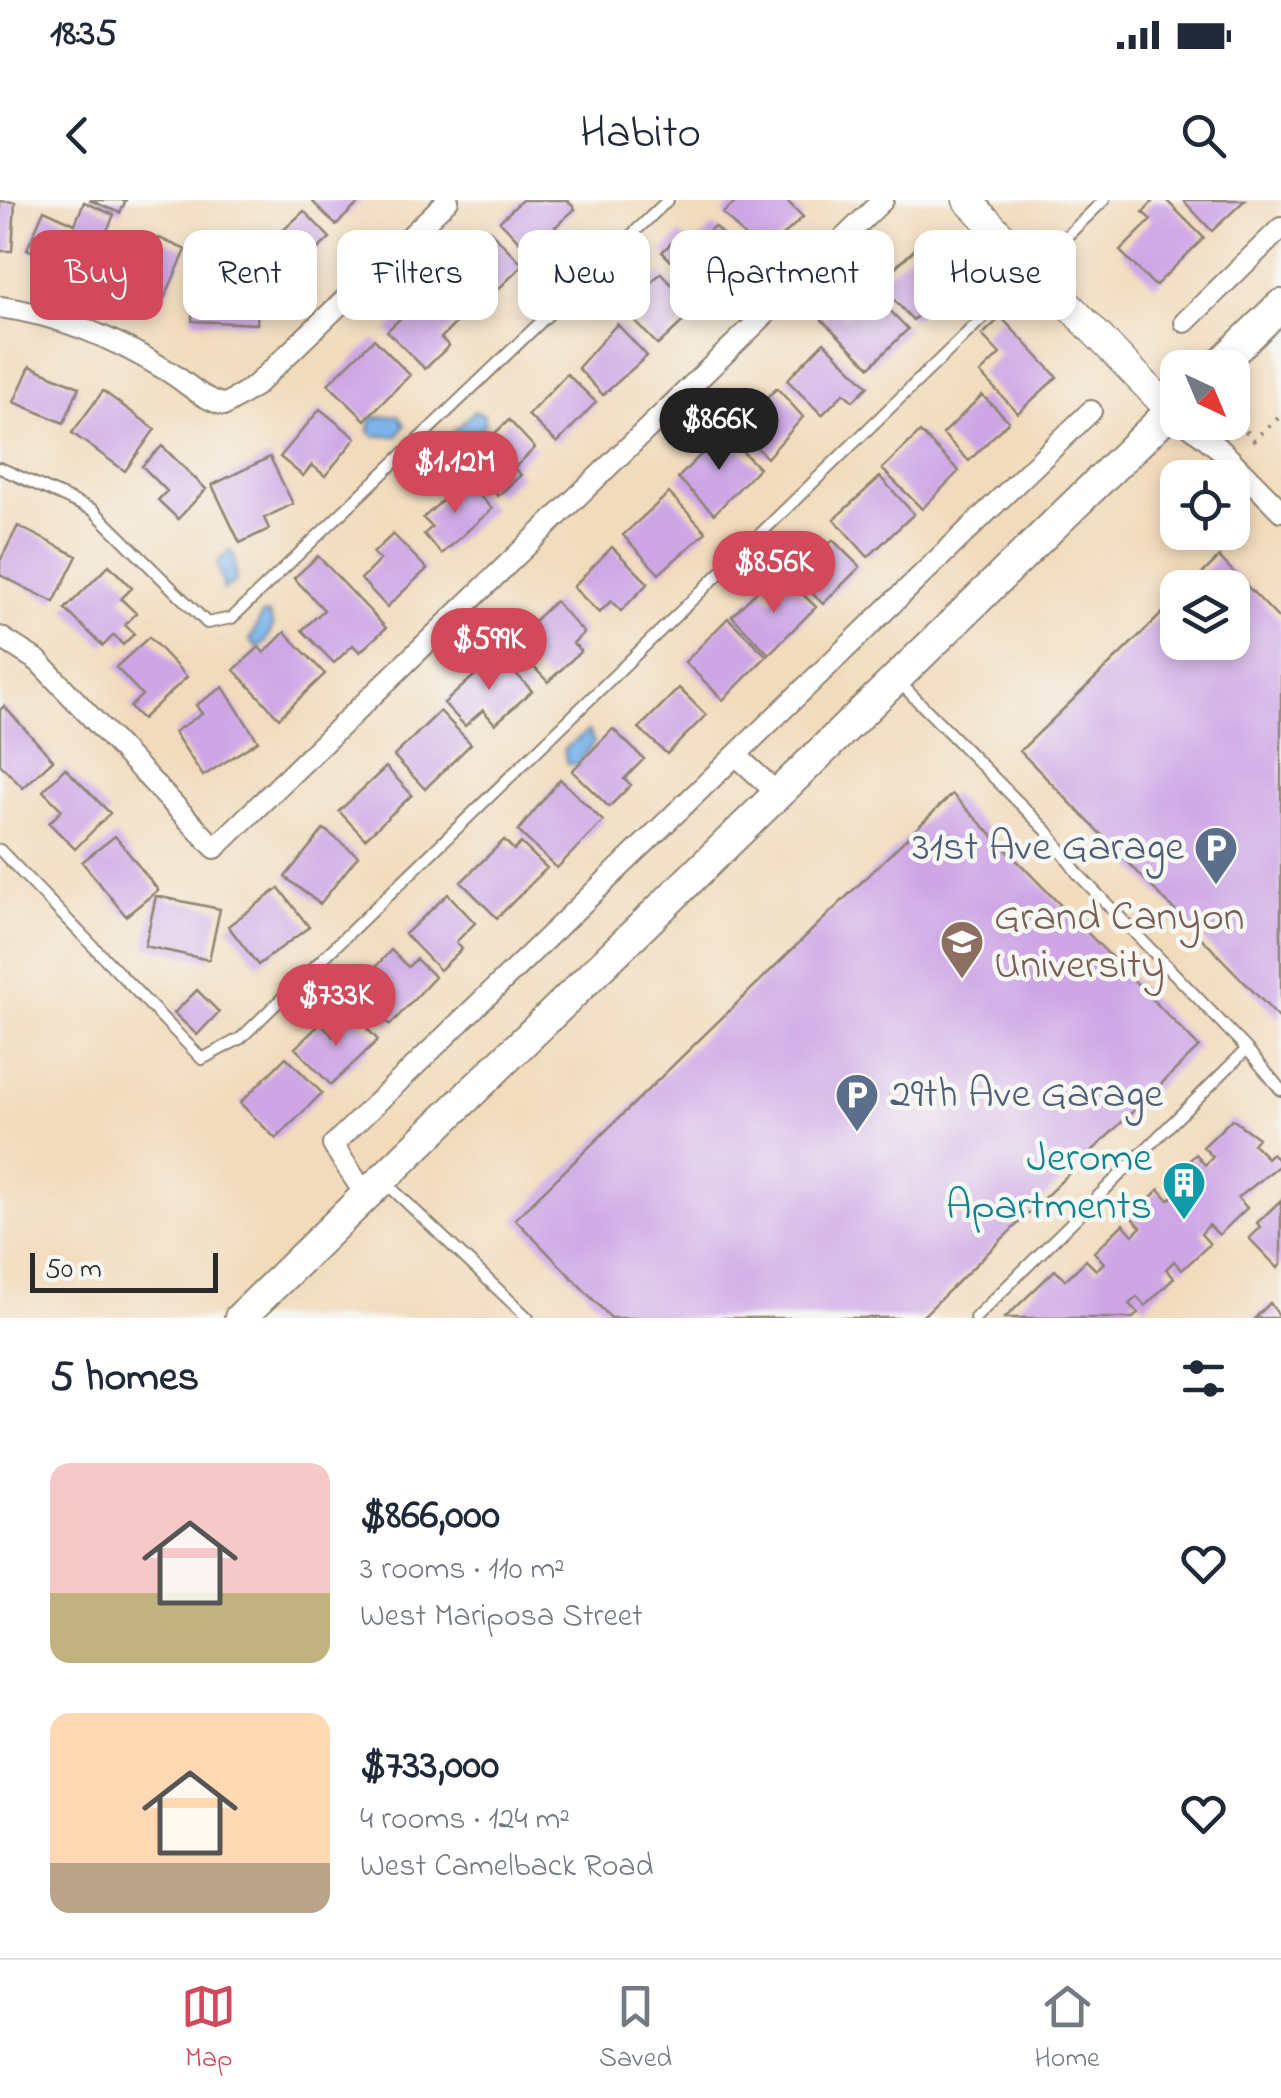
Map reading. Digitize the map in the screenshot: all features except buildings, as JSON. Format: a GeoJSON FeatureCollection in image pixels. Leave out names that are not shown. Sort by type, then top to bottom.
{"type":"FeatureCollection","features":[{"type":"Feature","properties":{"kind":"main road"},"geometry":{"type":"LineString","coordinates":[[1235,350],[1281,305]]}},
{"type":"Feature","properties":{"kind":"main road"},"geometry":{"type":"LineString","coordinates":[[240,1318],[896,679],[1160,431]]}},
{"type":"Feature","properties":{"kind":"street"},"geometry":{"type":"LineString","coordinates":[[0,307],[62,320],[116,342],[170,372],[202,399],[225,405],[255,386],[448,200]]}},
{"type":"Feature","properties":{"kind":"street"},"geometry":{"type":"LineString","coordinates":[[0,637],[38,661],[215,848],[883,200]]}},
{"type":"Feature","properties":{"kind":"street"},"geometry":{"type":"LineString","coordinates":[[967,200],[996,230]]}},
{"type":"Feature","properties":{"kind":"street"},"geometry":{"type":"LineString","coordinates":[[1184,322],[1281,228]]}},
{"type":"Feature","properties":{"kind":"street"},"geometry":{"type":"LineString","coordinates":[[1076,311],[1160,396]]}},
{"type":"Feature","properties":{"kind":"street"},"geometry":{"type":"LineString","coordinates":[[374,1188],[333,1145],[1091,411]]}},
{"type":"Feature","properties":{"kind":"street"},"geometry":{"type":"LineString","coordinates":[[1209,440],[1281,511]]}},
{"type":"Feature","properties":{"kind":"street"},"geometry":{"type":"LineString","coordinates":[[737,756],[778,794]]}},
{"type":"Feature","properties":{"kind":"lane"},"geometry":{"type":"LineString","coordinates":[[0,468],[93,510],[207,622],[232,618],[668,200]]}},
{"type":"Feature","properties":{"kind":"lane"},"geometry":{"type":"LineString","coordinates":[[1073,230],[1104,200]]}},
{"type":"Feature","properties":{"kind":"lane"},"geometry":{"type":"LineString","coordinates":[[0,850],[202,1058],[241,1038],[980,320]]}},
{"type":"Feature","properties":{"kind":"lane"},"geometry":{"type":"LineString","coordinates":[[896,679],[1046,831],[1078,874],[1247,1049],[1281,1090]]}},
{"type":"Feature","properties":{"kind":"lane"},"geometry":{"type":"LineString","coordinates":[[976,1318],[1247,1049]]}},
{"type":"Feature","properties":{"kind":"lane"},"geometry":{"type":"LineString","coordinates":[[374,1188],[528,1318]]}},
{"type":"Feature","properties":{"kind":"path"},"geometry":{"type":"LineString","coordinates":[[1250,435],[1254,440],[1281,416]]}},
{"type":"Feature","properties":{"kind":"water"},"geometry":{"type":"Polygon","coordinates":[[[474,411],[484,415],[485,424],[465,443],[457,442],[453,432],[474,411]]]}},
{"type":"Feature","properties":{"kind":"water"},"geometry":{"type":"Polygon","coordinates":[[[398,415],[405,425],[398,436],[374,436],[369,431],[371,418],[398,415]]]}},
{"type":"Feature","properties":{"kind":"water"},"geometry":{"type":"Polygon","coordinates":[[[229,550],[234,555],[236,581],[224,590],[217,563],[229,550]]]}},
{"type":"Feature","properties":{"kind":"water"},"geometry":{"type":"Polygon","coordinates":[[[269,614],[273,626],[265,643],[257,647],[250,640],[262,615],[269,614]]]}},
{"type":"Feature","properties":{"kind":"water"},"geometry":{"type":"Polygon","coordinates":[[[588,731],[594,742],[577,764],[567,764],[564,749],[588,731]]]}},
{"type":"Feature","properties":{"kind":"place","name":"31st Ave Garage"},"geometry":{"type":"Point","coordinates":[1216,886]}},
{"type":"Feature","properties":{"kind":"place","name":"Grand Canyon University"},"geometry":{"type":"Point","coordinates":[962,980]}},
{"type":"Feature","properties":{"kind":"place","name":"29th Ave Garage"},"geometry":{"type":"Point","coordinates":[857,1133]}},
{"type":"Feature","properties":{"kind":"place","name":"Jerome Apartments"},"geometry":{"type":"Point","coordinates":[1184,1221]}}]}
